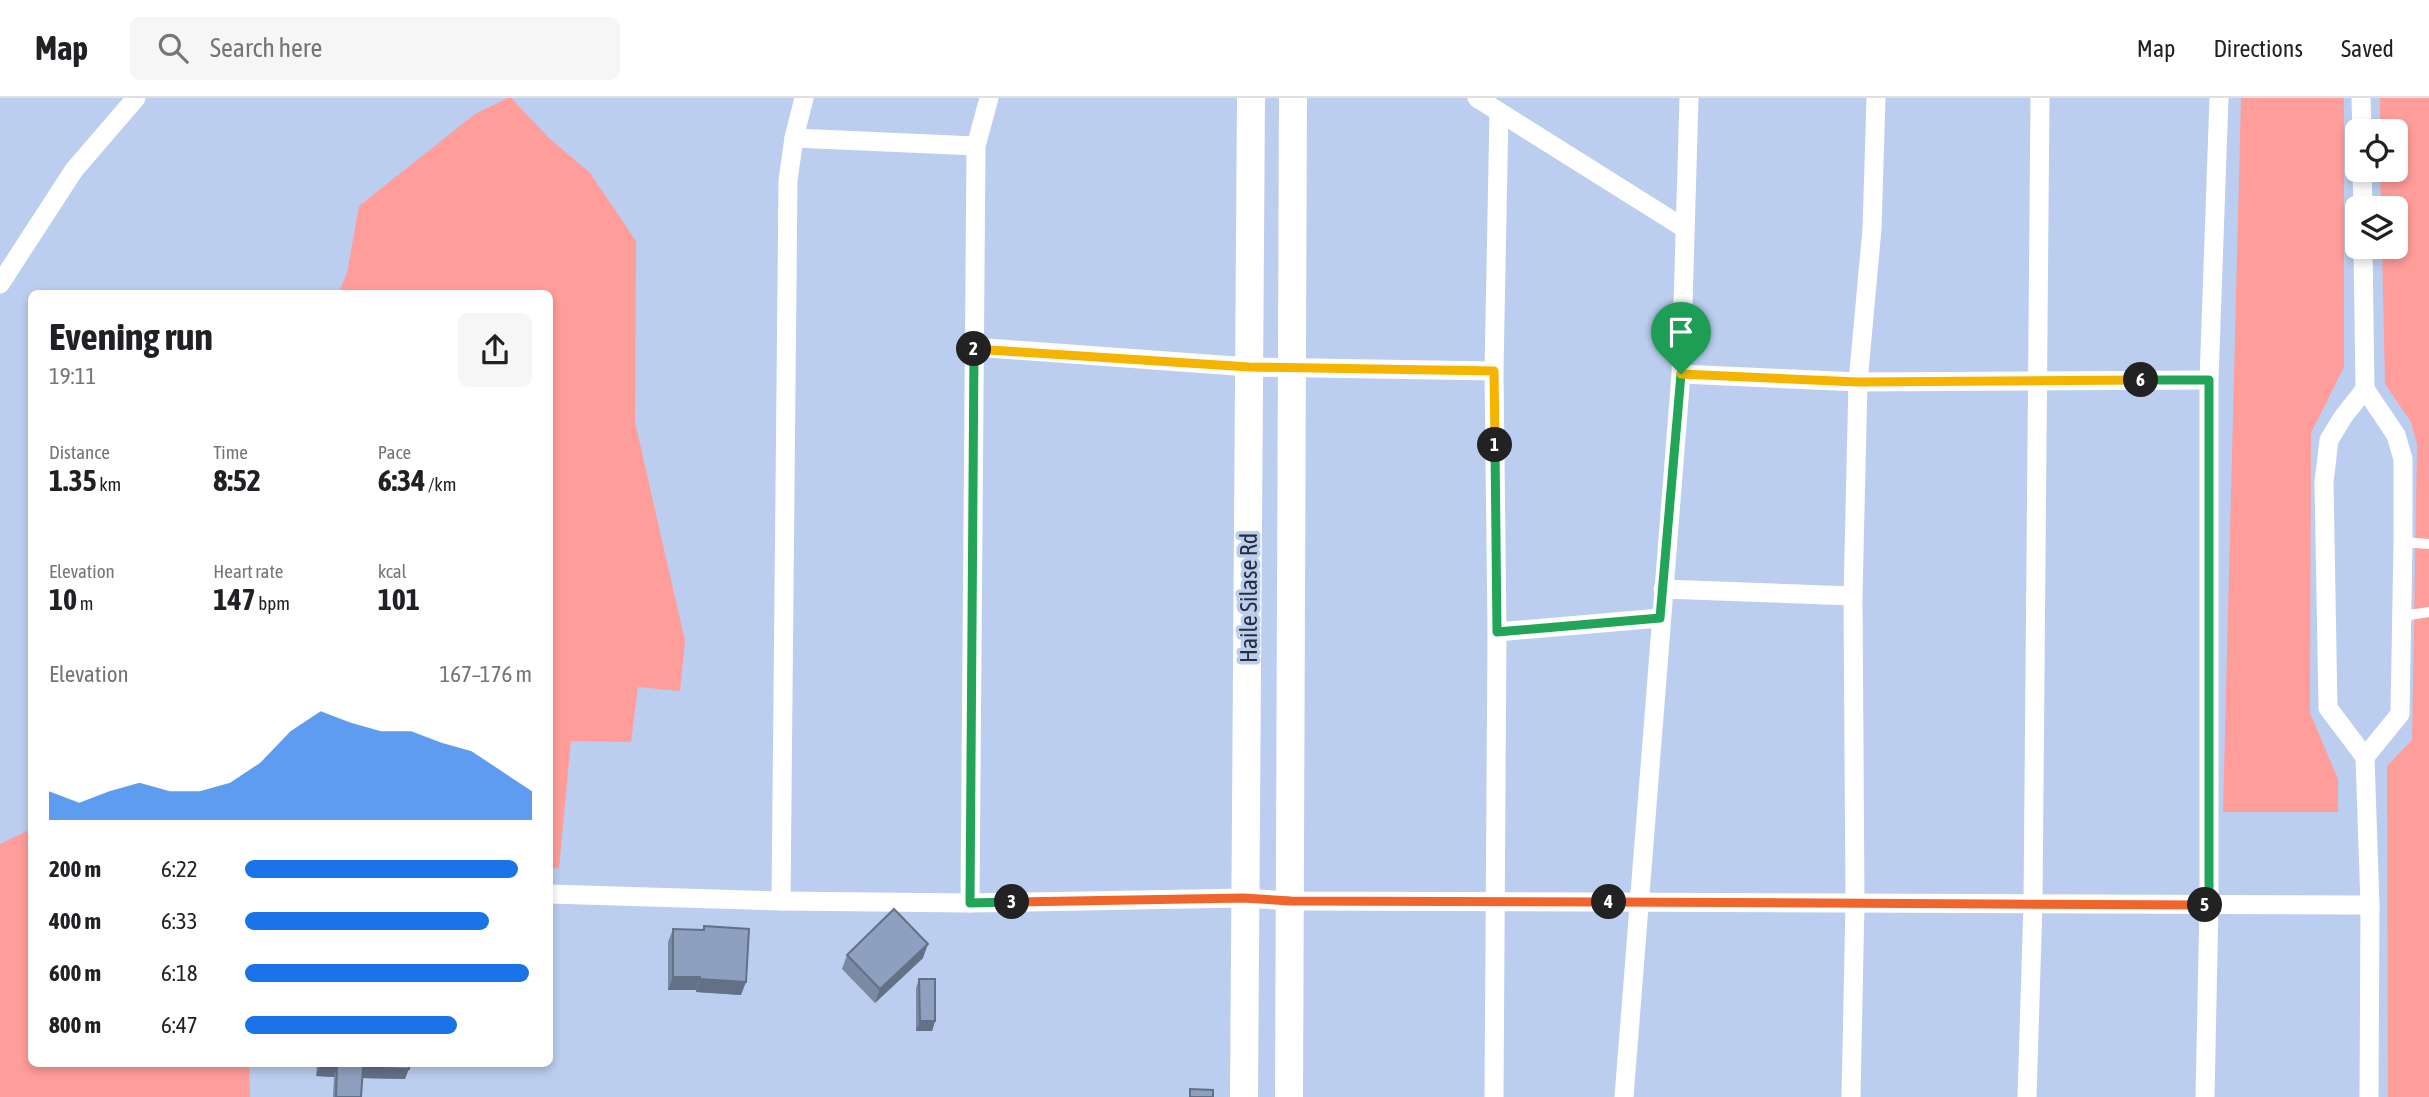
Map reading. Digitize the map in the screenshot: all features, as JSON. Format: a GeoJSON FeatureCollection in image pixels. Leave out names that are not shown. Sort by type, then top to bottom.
{"type":"FeatureCollection","features":[{"type":"Feature","properties":{"kind":"main road","name":"Haile Silase Rd"},"geometry":{"type":"LineString","coordinates":[[1244,1097],[1251,98]]}},
{"type":"Feature","properties":{"kind":"main road","name":"Haile Silase Rd"},"geometry":{"type":"LineString","coordinates":[[1289,1097],[1293,98]]}},
{"type":"Feature","properties":{"kind":"main road"},"geometry":{"type":"LineString","coordinates":[[1251,155],[1293,155]]}},
{"type":"Feature","properties":{"kind":"street"},"geometry":{"type":"LineString","coordinates":[[0,284],[74,170],[136,98]]}},
{"type":"Feature","properties":{"kind":"street"},"geometry":{"type":"LineString","coordinates":[[781,901],[788,180],[794,138],[804,98]]}},
{"type":"Feature","properties":{"kind":"street"},"geometry":{"type":"LineString","coordinates":[[970,903],[976,146],[989,98]]}},
{"type":"Feature","properties":{"kind":"street"},"geometry":{"type":"LineString","coordinates":[[1477,98],[1684,228]]}},
{"type":"Feature","properties":{"kind":"street"},"geometry":{"type":"LineString","coordinates":[[1624,1097],[1681,374],[1689,98]]}},
{"type":"Feature","properties":{"kind":"street"},"geometry":{"type":"LineString","coordinates":[[1851,1097],[1855,903],[1853,596],[1858,382],[1872,229],[1877,98]]}},
{"type":"Feature","properties":{"kind":"street"},"geometry":{"type":"LineString","coordinates":[[2026,1097],[2034,904],[2040,98]]}},
{"type":"Feature","properties":{"kind":"street"},"geometry":{"type":"LineString","coordinates":[[2205,1097],[2209,905],[2209,380],[2219,98]]}},
{"type":"Feature","properties":{"kind":"street"},"geometry":{"type":"LineString","coordinates":[[2361,98],[2362,119]]}},
{"type":"Feature","properties":{"kind":"street"},"geometry":{"type":"LineString","coordinates":[[1494,1097],[1497,632],[1494,371],[1499,112]]}},
{"type":"Feature","properties":{"kind":"street"},"geometry":{"type":"LineString","coordinates":[[794,138],[976,146]]}},
{"type":"Feature","properties":{"kind":"street"},"geometry":{"type":"LineString","coordinates":[[2363,259],[2365,389],[2396,435],[2418,543],[2418,613],[2400,714],[2365,757]]}},
{"type":"Feature","properties":{"kind":"street"},"geometry":{"type":"LineString","coordinates":[[974,347],[1292,369],[1494,371]]}},
{"type":"Feature","properties":{"kind":"street"},"geometry":{"type":"LineString","coordinates":[[1681,374],[1858,382],[2209,380]]}},
{"type":"Feature","properties":{"kind":"street"},"geometry":{"type":"LineString","coordinates":[[2365,389],[2329,439],[2324,482],[2328,708],[2365,757],[2370,905],[2369,1097]]}},
{"type":"Feature","properties":{"kind":"street"},"geometry":{"type":"LineString","coordinates":[[1663,589],[1853,596]]}},
{"type":"Feature","properties":{"kind":"street"},"geometry":{"type":"LineString","coordinates":[[1497,632],[1660,618]]}},
{"type":"Feature","properties":{"kind":"street"},"geometry":{"type":"LineString","coordinates":[[553,894],[970,903],[1244,898],[1291,901],[2370,905]]}},
{"type":"Feature","properties":{"kind":"shaded area"},"geometry":{"type":"Polygon","coordinates":[[[511,98],[548,137],[590,173],[636,241],[635,422],[685,641],[680,691],[638,687],[631,742],[571,741],[559,868],[553,869],[553,290],[340,290],[347,273],[359,206],[475,114],[511,98]]]}},
{"type":"Feature","properties":{"kind":"shaded area"},"geometry":{"type":"Polygon","coordinates":[[[2241,98],[2344,98],[2344,367],[2311,433],[2310,713],[2338,779],[2338,812],[2223,812],[2241,98]]]}},
{"type":"Feature","properties":{"kind":"shaded area"},"geometry":{"type":"Polygon","coordinates":[[[2380,98],[2429,98],[2429,1097],[2388,1097],[2387,766],[2412,740],[2417,444],[2411,422],[2385,384],[2382,259],[2408,259],[2408,196],[2381,196],[2380,182],[2408,182],[2408,119],[2380,119],[2380,98]]]}},
{"type":"Feature","properties":{"kind":"shaded area"},"geometry":{"type":"Polygon","coordinates":[[[28,830],[28,1067],[249,1067],[250,1097],[0,1097],[0,844],[28,830]]]}},
{"type":"Feature","properties":{"kind":"building"},"geometry":{"type":"Polygon","coordinates":[[[894,909],[928,944],[880,989],[847,955],[894,909]]]}},
{"type":"Feature","properties":{"kind":"building"},"geometry":{"type":"Polygon","coordinates":[[[704,926],[749,929],[746,982],[673,977],[673,929],[704,930],[704,926]]]}},
{"type":"Feature","properties":{"kind":"building"},"geometry":{"type":"Polygon","coordinates":[[[919,979],[935,979],[935,1021],[920,1021],[919,979]]]}},
{"type":"Feature","properties":{"kind":"building"},"geometry":{"type":"Polygon","coordinates":[[[337,1067],[363,1067],[361,1097],[336,1097],[337,1067]]]}},
{"type":"Feature","properties":{"kind":"building"},"geometry":{"type":"Polygon","coordinates":[[[363,1067],[409,1067],[409,1069],[363,1067]]]}},
{"type":"Feature","properties":{"kind":"building"},"geometry":{"type":"Polygon","coordinates":[[[1190,1089],[1213,1090],[1213,1097],[1190,1097],[1190,1089]]]}},
{"type":"Feature","properties":{"kind":"route"},"geometry":{"type":"LineString","coordinates":[[974,347],[1292,369],[1494,371],[1497,632],[1660,618],[1681,374],[1858,382],[2209,380],[2209,905],[1291,901],[1244,898],[970,903],[974,347]]}}]}
